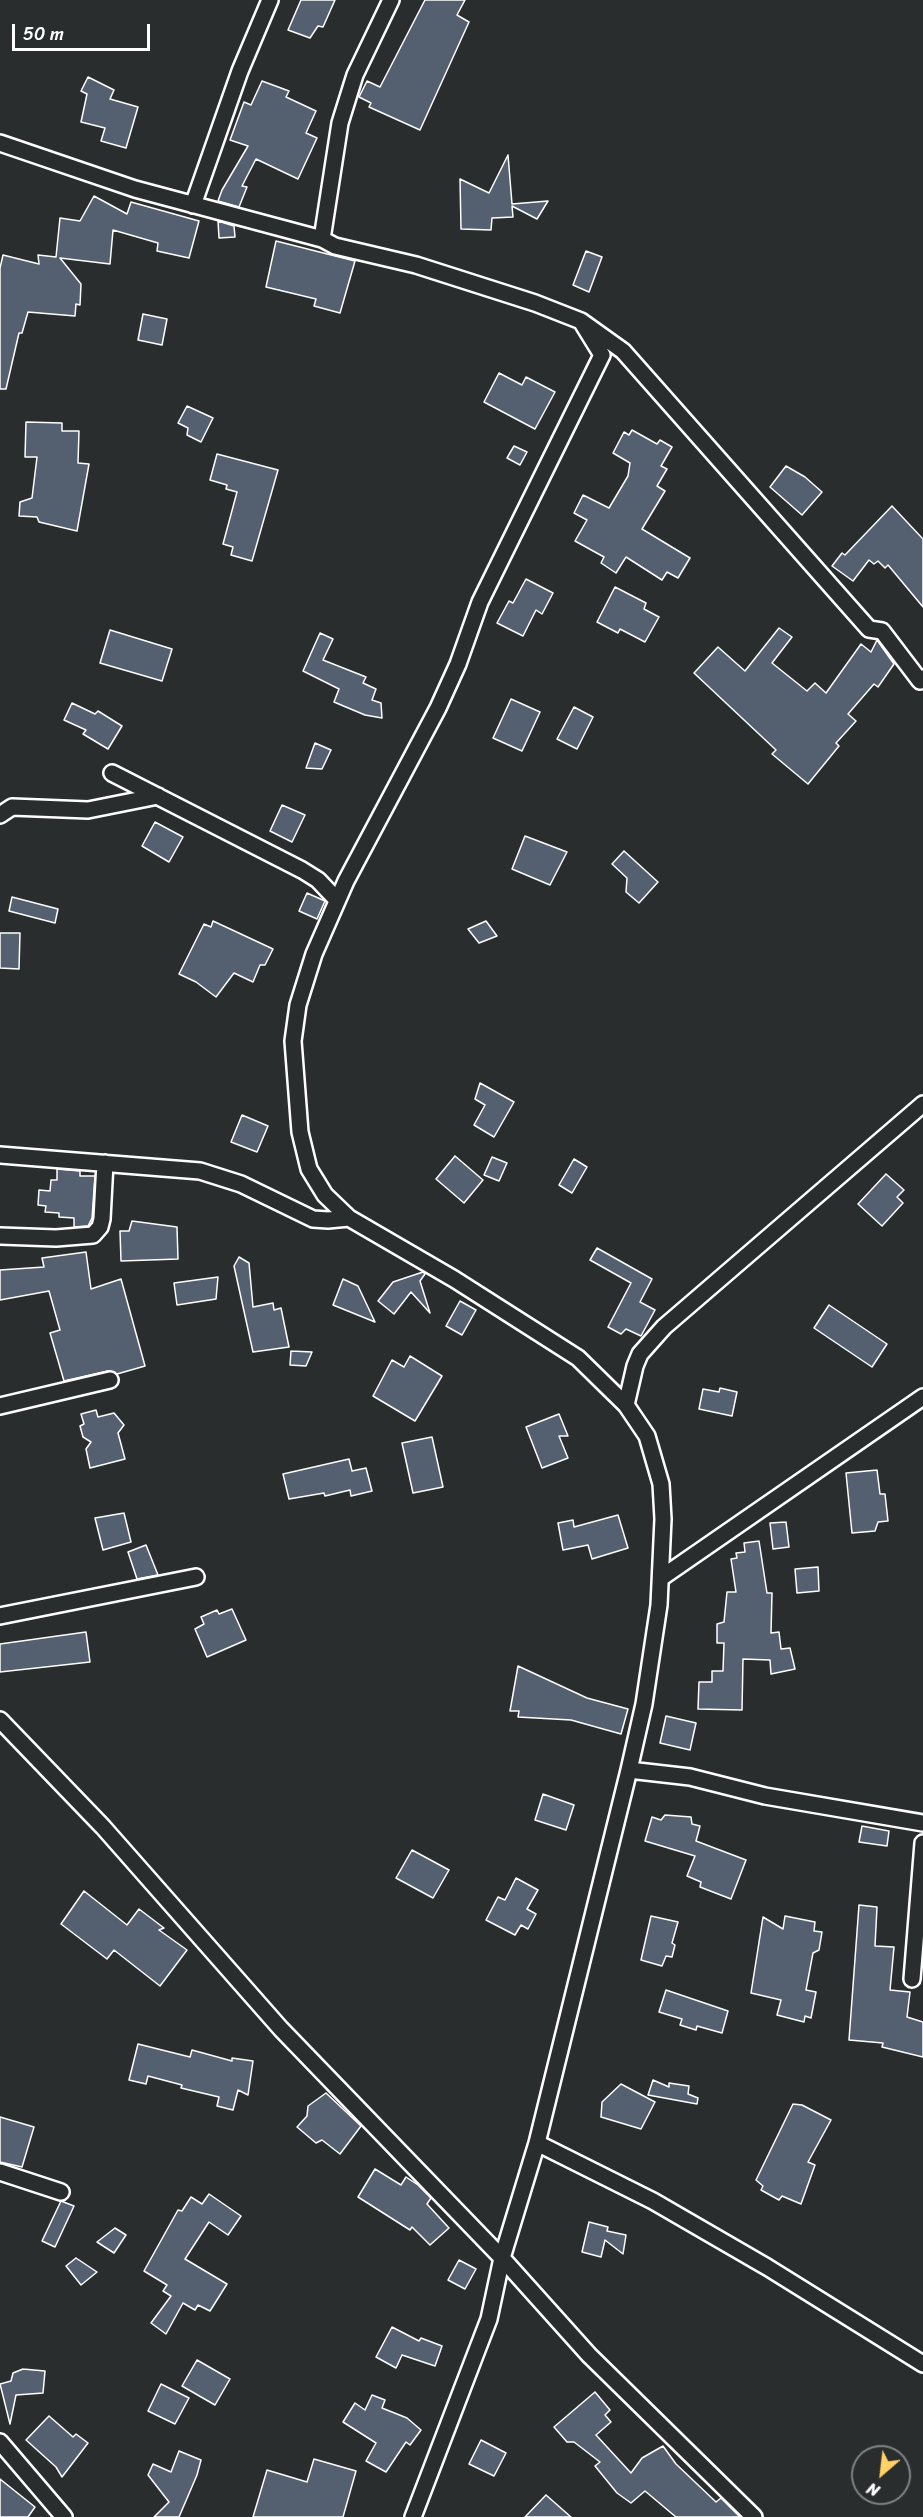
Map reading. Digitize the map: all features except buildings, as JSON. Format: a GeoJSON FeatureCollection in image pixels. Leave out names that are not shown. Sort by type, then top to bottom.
{"type":"FeatureCollection","features":[{"type":"Feature","properties":{"kind":"street"},"geometry":{"type":"LineString","coordinates":[[193,205],[240,71],[270,0]]}},
{"type":"Feature","properties":{"kind":"street"},"geometry":{"type":"LineString","coordinates":[[322,239],[340,123],[355,75],[391,0]]}},
{"type":"Feature","properties":{"kind":"street"},"geometry":{"type":"LineString","coordinates":[[0,143],[135,189],[322,239],[335,246],[416,264],[581,321],[623,351],[869,629],[882,631],[920,681],[923,678]]}},
{"type":"Feature","properties":{"kind":"street"},"geometry":{"type":"LineString","coordinates":[[581,321],[602,355]]}},
{"type":"Feature","properties":{"kind":"street"},"geometry":{"type":"LineString","coordinates":[[602,355],[623,351]]}},
{"type":"Feature","properties":{"kind":"street"},"geometry":{"type":"LineString","coordinates":[[413,2517],[489,2319],[502,2258],[537,2144],[629,1770],[644,1704],[661,1578],[661,1484],[647,1436],[626,1406],[578,1358],[454,1279],[349,1218],[325,1195],[309,1168],[300,1132],[293,1041],[298,1005],[314,954],[337,900],[438,708],[458,664],[480,602],[602,355]]}},
{"type":"Feature","properties":{"kind":"street"},"geometry":{"type":"LineString","coordinates":[[112,773],[302,870],[318,880],[337,900]]}},
{"type":"Feature","properties":{"kind":"street"},"geometry":{"type":"LineString","coordinates":[[0,815],[12,807],[88,810],[158,796]]}},
{"type":"Feature","properties":{"kind":"street"},"geometry":{"type":"LineString","coordinates":[[626,1406],[635,1366],[647,1344],[923,1104]]}},
{"type":"Feature","properties":{"kind":"street"},"geometry":{"type":"LineString","coordinates":[[0,1155],[201,1171],[241,1184],[313,1219],[349,1218]]}},
{"type":"Feature","properties":{"kind":"street"},"geometry":{"type":"LineString","coordinates":[[0,1236],[56,1238],[93,1235],[100,1227],[102,1219],[105,1163]]}},
{"type":"Feature","properties":{"kind":"street"},"geometry":{"type":"LineString","coordinates":[[0,1406],[110,1380]]}},
{"type":"Feature","properties":{"kind":"street"},"geometry":{"type":"LineString","coordinates":[[661,1578],[923,1397]]}},
{"type":"Feature","properties":{"kind":"street"},"geometry":{"type":"LineString","coordinates":[[0,1616],[196,1577]]}},
{"type":"Feature","properties":{"kind":"street"},"geometry":{"type":"LineString","coordinates":[[0,1720],[104,1827],[281,2029],[502,2258],[588,2355],[754,2517]]}},
{"type":"Feature","properties":{"kind":"street"},"geometry":{"type":"LineString","coordinates":[[629,1770],[690,1777],[765,1796],[923,1823]]}},
{"type":"Feature","properties":{"kind":"street"},"geometry":{"type":"LineString","coordinates":[[912,1979],[923,1843]]}},
{"type":"Feature","properties":{"kind":"street"},"geometry":{"type":"LineString","coordinates":[[537,2144],[654,2201],[767,2267],[923,2364]]}},
{"type":"Feature","properties":{"kind":"street"},"geometry":{"type":"LineString","coordinates":[[0,2172],[62,2192]]}},
{"type":"Feature","properties":{"kind":"street"},"geometry":{"type":"LineString","coordinates":[[0,2442],[64,2517]]}}]}
